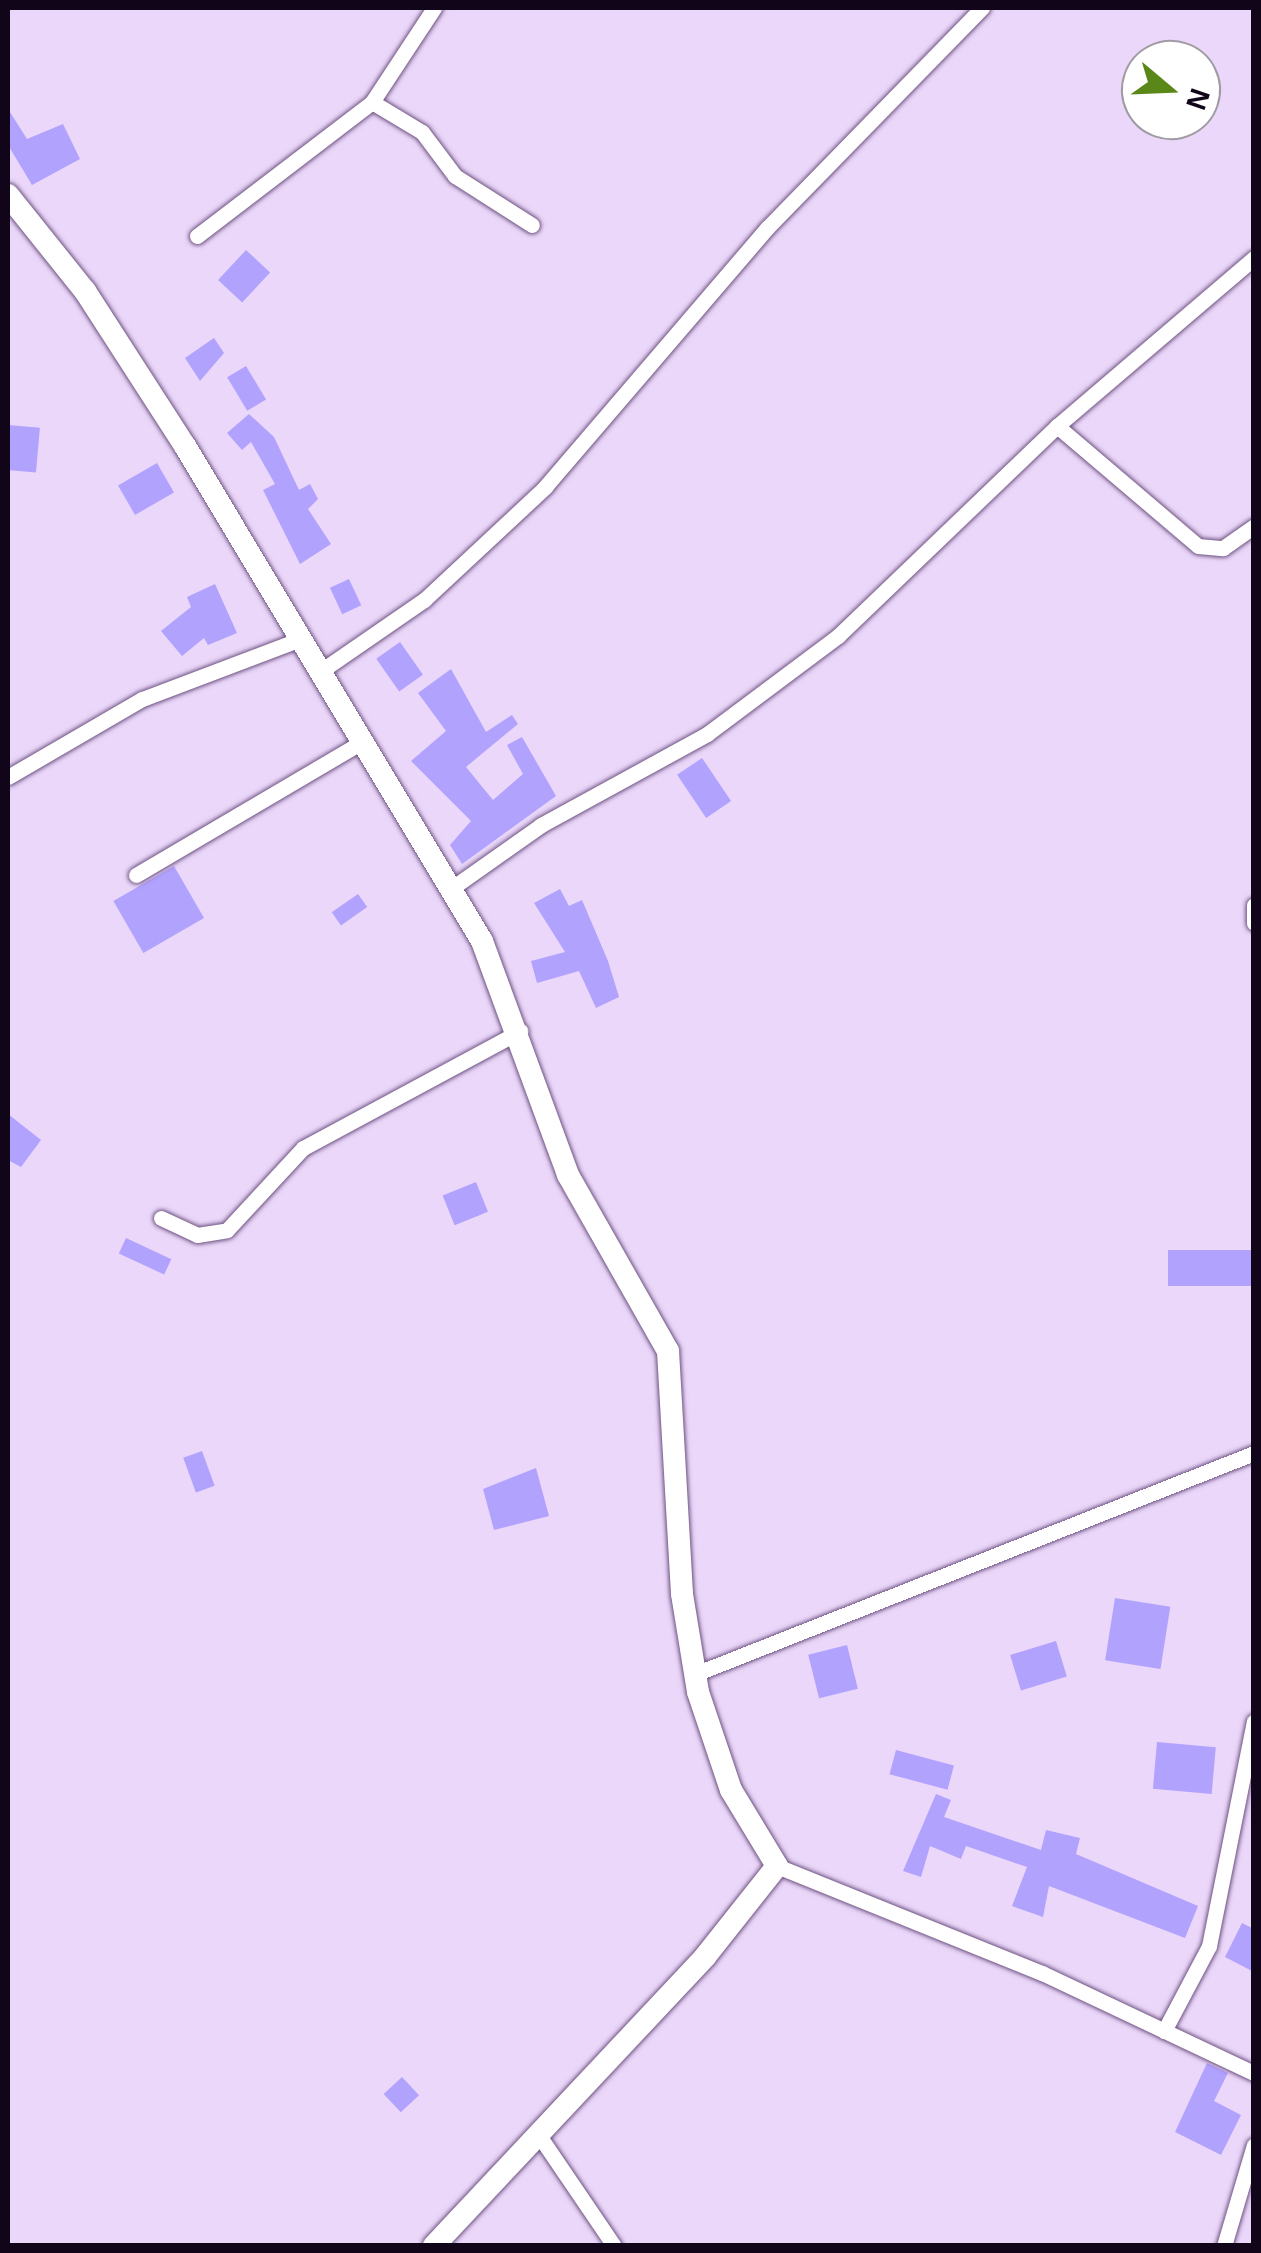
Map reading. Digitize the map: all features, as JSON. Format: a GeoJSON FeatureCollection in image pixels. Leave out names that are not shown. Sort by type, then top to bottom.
{"type":"FeatureCollection","features":[{"type":"Feature","properties":{"kind":"main road"},"geometry":{"type":"LineString","coordinates":[[8,196],[85,291],[450,890],[520,1031],[568,1175],[668,1351],[695,1674],[731,1790],[777,1866],[434,2246]]}},
{"type":"Feature","properties":{"kind":"street"},"geometry":{"type":"LineString","coordinates":[[197,236],[372,102],[434,8]]}},
{"type":"Feature","properties":{"kind":"street"},"geometry":{"type":"LineString","coordinates":[[318,673],[424,600],[545,487],[767,228],[982,8]]}},
{"type":"Feature","properties":{"kind":"street"},"geometry":{"type":"LineString","coordinates":[[372,102],[422,132],[455,176],[532,226]]}},
{"type":"Feature","properties":{"kind":"street"},"geometry":{"type":"LineString","coordinates":[[450,890],[769,690],[900,584],[1057,426],[1254,258]]}},
{"type":"Feature","properties":{"kind":"street"},"geometry":{"type":"LineString","coordinates":[[1057,426],[1198,546],[1223,548],[1254,526]]}},
{"type":"Feature","properties":{"kind":"street"},"geometry":{"type":"LineString","coordinates":[[8,777],[142,699],[258,648],[298,640]]}},
{"type":"Feature","properties":{"kind":"street"},"geometry":{"type":"LineString","coordinates":[[136,875],[360,743]]}},
{"type":"Feature","properties":{"kind":"street"},"geometry":{"type":"LineString","coordinates":[[1254,905],[1254,923]]}},
{"type":"Feature","properties":{"kind":"street"},"geometry":{"type":"LineString","coordinates":[[161,1218],[197,1234],[227,1230],[303,1148],[520,1031]]}},
{"type":"Feature","properties":{"kind":"street"},"geometry":{"type":"LineString","coordinates":[[695,1674],[1254,1453]]}},
{"type":"Feature","properties":{"kind":"street"},"geometry":{"type":"LineString","coordinates":[[1164,2031],[1208,1946],[1254,1721]]}},
{"type":"Feature","properties":{"kind":"street"},"geometry":{"type":"LineString","coordinates":[[777,1866],[1254,2073]]}},
{"type":"Feature","properties":{"kind":"street"},"geometry":{"type":"LineString","coordinates":[[538,2134],[614,2246]]}},
{"type":"Feature","properties":{"kind":"street"},"geometry":{"type":"LineString","coordinates":[[1224,2246],[1254,2145]]}},
{"type":"Feature","properties":{"kind":"building"},"geometry":{"type":"Polygon","coordinates":[[[8,109],[27,139],[63,124],[80,159],[32,185],[8,145],[8,109]]]}},
{"type":"Feature","properties":{"kind":"building"},"geometry":{"type":"Polygon","coordinates":[[[246,250],[270,273],[242,302],[218,280],[246,250]]]}},
{"type":"Feature","properties":{"kind":"building"},"geometry":{"type":"Polygon","coordinates":[[[214,338],[224,353],[200,381],[185,358],[214,338]]]}},
{"type":"Feature","properties":{"kind":"building"},"geometry":{"type":"Polygon","coordinates":[[[246,366],[266,399],[247,411],[227,377],[246,366]]]}},
{"type":"Feature","properties":{"kind":"building"},"geometry":{"type":"Polygon","coordinates":[[[249,414],[274,437],[299,490],[310,484],[318,499],[308,509],[331,544],[300,564],[263,490],[275,484],[251,442],[242,450],[227,433],[249,414]]]}},
{"type":"Feature","properties":{"kind":"building"},"geometry":{"type":"Polygon","coordinates":[[[8,425],[40,428],[36,473],[8,470],[8,425]]]}},
{"type":"Feature","properties":{"kind":"building"},"geometry":{"type":"Polygon","coordinates":[[[157,463],[174,492],[135,515],[118,486],[157,463]]]}},
{"type":"Feature","properties":{"kind":"building"},"geometry":{"type":"Polygon","coordinates":[[[349,579],[361,605],[342,614],[330,588],[349,579]]]}},
{"type":"Feature","properties":{"kind":"building"},"geometry":{"type":"Polygon","coordinates":[[[215,584],[237,633],[208,645],[204,638],[182,656],[161,631],[191,607],[187,597],[215,584]]]}},
{"type":"Feature","properties":{"kind":"building"},"geometry":{"type":"Polygon","coordinates":[[[400,642],[423,675],[399,691],[376,659],[400,642]]]}},
{"type":"Feature","properties":{"kind":"building"},"geometry":{"type":"Polygon","coordinates":[[[451,669],[486,732],[512,715],[518,724],[466,767],[493,800],[523,774],[507,745],[522,737],[556,796],[462,864],[450,845],[471,821],[411,761],[446,731],[418,693],[451,669]]]}},
{"type":"Feature","properties":{"kind":"building"},"geometry":{"type":"Polygon","coordinates":[[[702,758],[731,801],[706,818],[677,775],[702,758]]]}},
{"type":"Feature","properties":{"kind":"building"},"geometry":{"type":"Polygon","coordinates":[[[174,866],[204,918],[143,953],[113,901],[174,866]]]}},
{"type":"Feature","properties":{"kind":"building"},"geometry":{"type":"Polygon","coordinates":[[[560,889],[569,906],[582,900],[619,997],[596,1008],[579,971],[537,983],[531,961],[565,952],[534,903],[560,889]]]}},
{"type":"Feature","properties":{"kind":"building"},"geometry":{"type":"Polygon","coordinates":[[[358,894],[367,907],[341,925],[332,912],[358,894]]]}},
{"type":"Feature","properties":{"kind":"building"},"geometry":{"type":"Polygon","coordinates":[[[8,1114],[41,1140],[21,1167],[8,1160],[8,1114]]]}},
{"type":"Feature","properties":{"kind":"building"},"geometry":{"type":"Polygon","coordinates":[[[476,1182],[488,1212],[455,1225],[443,1195],[476,1182]]]}},
{"type":"Feature","properties":{"kind":"building"},"geometry":{"type":"Polygon","coordinates":[[[126,1238],[171,1259],[164,1275],[119,1253],[126,1238]]]}},
{"type":"Feature","properties":{"kind":"building"},"geometry":{"type":"Polygon","coordinates":[[[1168,1250],[1254,1250],[1254,1286],[1168,1286],[1168,1250]]]}},
{"type":"Feature","properties":{"kind":"building"},"geometry":{"type":"Polygon","coordinates":[[[202,1451],[215,1486],[196,1493],[183,1458],[202,1451]]]}},
{"type":"Feature","properties":{"kind":"building"},"geometry":{"type":"Polygon","coordinates":[[[536,1468],[549,1516],[494,1530],[483,1489],[536,1468]]]}},
{"type":"Feature","properties":{"kind":"building"},"geometry":{"type":"Polygon","coordinates":[[[1115,1598],[1170,1607],[1160,1669],[1105,1660],[1115,1598]]]}},
{"type":"Feature","properties":{"kind":"building"},"geometry":{"type":"Polygon","coordinates":[[[1056,1641],[1067,1676],[1021,1690],[1010,1655],[1056,1641]]]}},
{"type":"Feature","properties":{"kind":"building"},"geometry":{"type":"Polygon","coordinates":[[[847,1645],[858,1689],[819,1698],[808,1655],[847,1645]]]}},
{"type":"Feature","properties":{"kind":"building"},"geometry":{"type":"Polygon","coordinates":[[[1157,1742],[1216,1747],[1212,1794],[1153,1789],[1157,1742]]]}},
{"type":"Feature","properties":{"kind":"building"},"geometry":{"type":"Polygon","coordinates":[[[896,1750],[954,1766],[947,1790],[890,1774],[896,1750]]]}},
{"type":"Feature","properties":{"kind":"building"},"geometry":{"type":"Polygon","coordinates":[[[936,1794],[951,1800],[944,1817],[1041,1850],[1046,1830],[1080,1838],[1076,1854],[1198,1906],[1185,1938],[1049,1886],[1043,1917],[1012,1906],[1027,1867],[966,1846],[961,1859],[930,1846],[921,1877],[903,1871],[936,1794]]]}},
{"type":"Feature","properties":{"kind":"building"},"geometry":{"type":"Polygon","coordinates":[[[1242,1923],[1254,1929],[1254,1972],[1225,1957],[1242,1923]]]}},
{"type":"Feature","properties":{"kind":"building"},"geometry":{"type":"Polygon","coordinates":[[[1207,2063],[1228,2073],[1214,2101],[1241,2115],[1221,2155],[1175,2132],[1207,2063]]]}},
{"type":"Feature","properties":{"kind":"building"},"geometry":{"type":"Polygon","coordinates":[[[402,2077],[419,2095],[401,2112],[384,2094],[402,2077]]]}}]}
